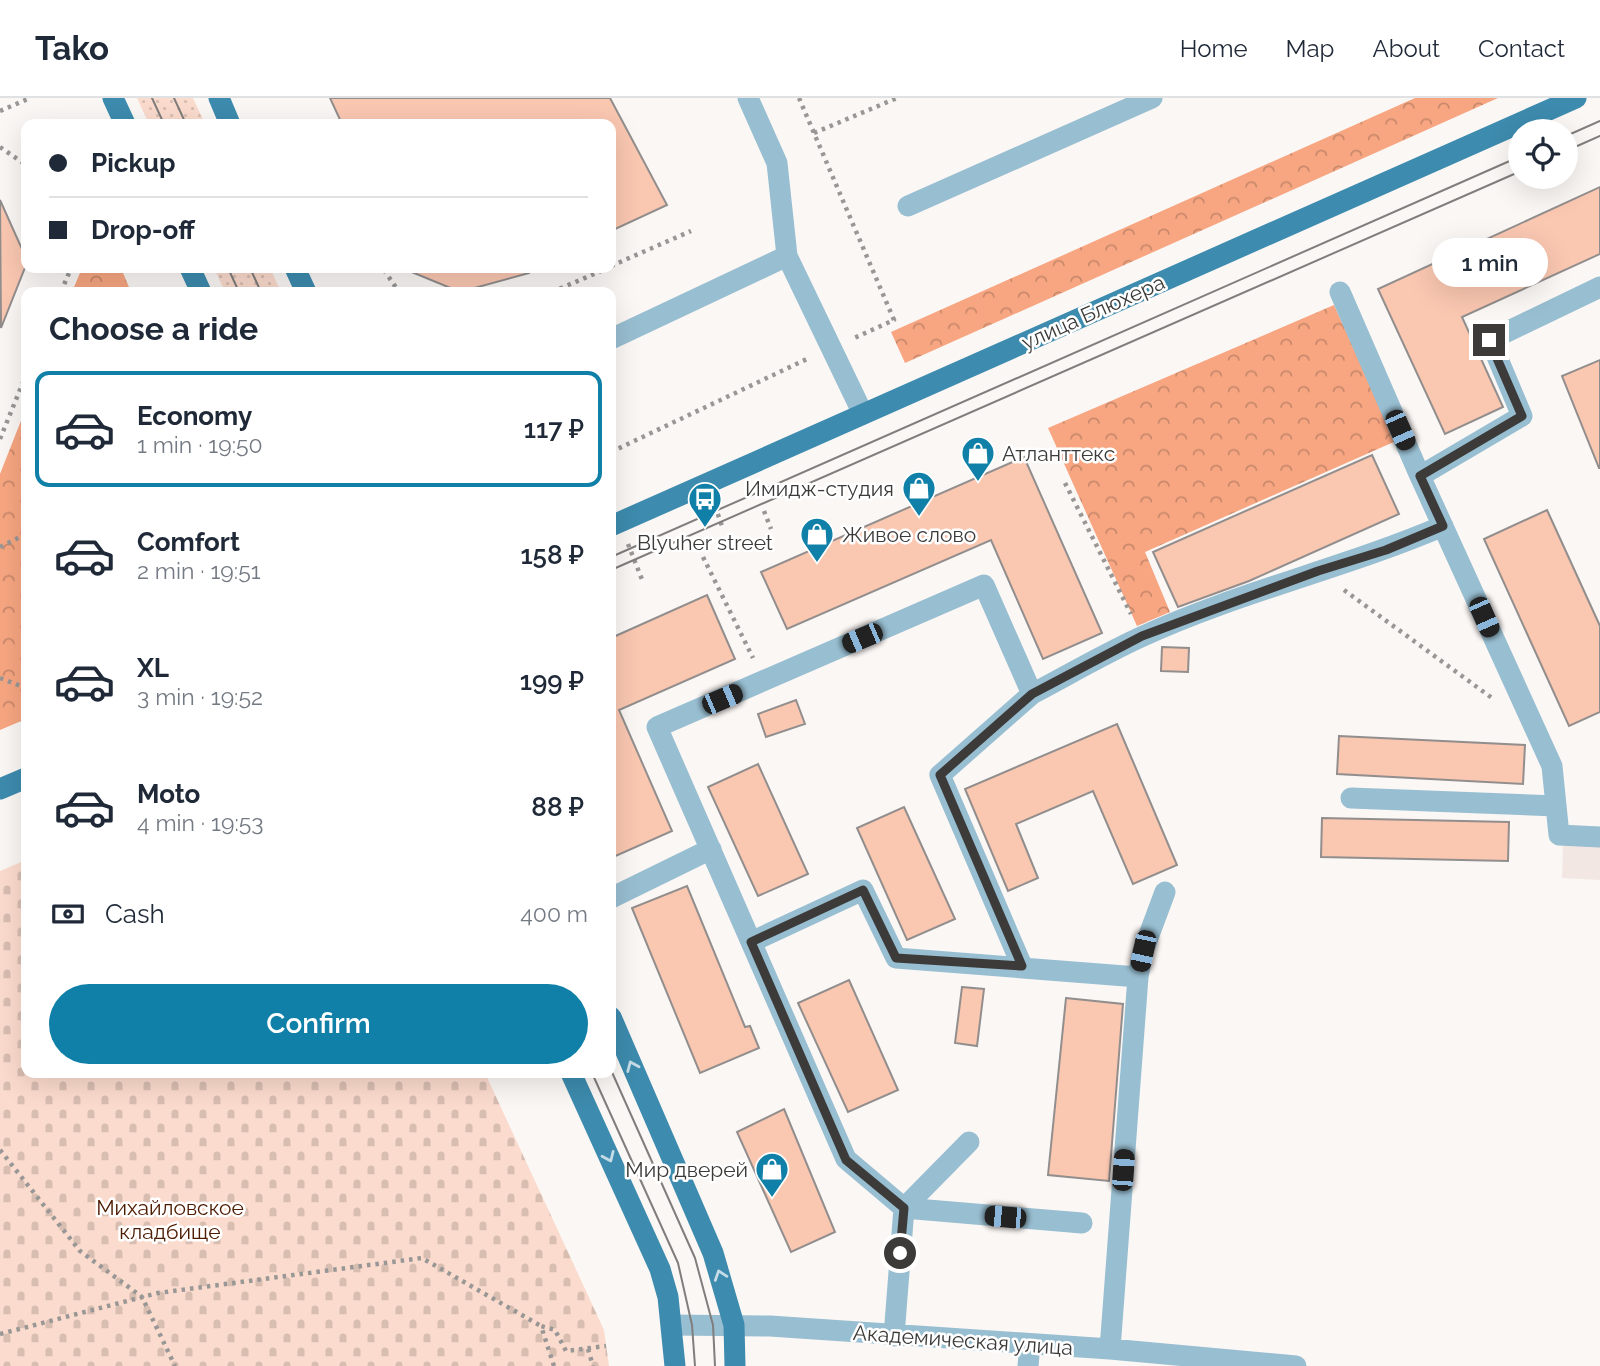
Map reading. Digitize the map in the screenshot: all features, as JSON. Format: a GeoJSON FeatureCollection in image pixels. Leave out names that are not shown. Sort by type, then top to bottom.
{"type":"FeatureCollection","features":[{"type":"Feature","properties":{"kind":"main road"},"geometry":{"type":"LineString","coordinates":[[113,98],[123,119]]}},
{"type":"Feature","properties":{"kind":"main road"},"geometry":{"type":"LineString","coordinates":[[219,98],[228,119]]}},
{"type":"Feature","properties":{"kind":"main road","name":"улица Блюхера"},"geometry":{"type":"LineString","coordinates":[[618,533],[863,414],[1576,98]]}},
{"type":"Feature","properties":{"kind":"main road"},"geometry":{"type":"LineString","coordinates":[[0,789],[21,780]]}},
{"type":"Feature","properties":{"kind":"main road"},"geometry":{"type":"LineString","coordinates":[[616,1029],[713,1253],[734,1325],[735,1366]]}},
{"type":"Feature","properties":{"kind":"main road"},"geometry":{"type":"LineString","coordinates":[[573,1078],[660,1269],[672,1325],[675,1366]]}},
{"type":"Feature","properties":{"kind":"street"},"geometry":{"type":"LineString","coordinates":[[748,98],[777,163],[787,256],[863,414]]}},
{"type":"Feature","properties":{"kind":"street"},"geometry":{"type":"LineString","coordinates":[[908,205],[1152,98]]}},
{"type":"Feature","properties":{"kind":"street"},"geometry":{"type":"LineString","coordinates":[[616,337],[787,256]]}},
{"type":"Feature","properties":{"kind":"street"},"geometry":{"type":"LineString","coordinates":[[1420,476],[1522,416],[1489,340],[1600,287]]}},
{"type":"Feature","properties":{"kind":"street"},"geometry":{"type":"LineString","coordinates":[[1340,292],[1552,766],[1559,835],[1600,837]]}},
{"type":"Feature","properties":{"kind":"street"},"geometry":{"type":"LineString","coordinates":[[1022,966],[940,775],[1032,694],[1142,636],[1318,571],[1386,550],[1443,526]]}},
{"type":"Feature","properties":{"kind":"street"},"geometry":{"type":"LineString","coordinates":[[1032,694],[984,585],[657,727],[846,1160],[904,1208],[1082,1223]]}},
{"type":"Feature","properties":{"kind":"street"},"geometry":{"type":"LineString","coordinates":[[1351,798],[1556,806]]}},
{"type":"Feature","properties":{"kind":"street"},"geometry":{"type":"LineString","coordinates":[[616,896],[711,849]]}},
{"type":"Feature","properties":{"kind":"street"},"geometry":{"type":"LineString","coordinates":[[751,942],[863,890],[896,958],[1138,976]]}},
{"type":"Feature","properties":{"kind":"street"},"geometry":{"type":"LineString","coordinates":[[1110,1349],[1138,976],[1143,951],[1165,892]]}},
{"type":"Feature","properties":{"kind":"street"},"geometry":{"type":"LineString","coordinates":[[894,1336],[904,1208],[969,1142]]}},
{"type":"Feature","properties":{"kind":"street","name":"Академическая улица"},"geometry":{"type":"LineString","coordinates":[[672,1325],[734,1325],[1110,1349],[1296,1366]]}},
{"type":"Feature","properties":{"kind":"street"},"geometry":{"type":"LineString","coordinates":[[1028,1366],[1030,1344]]}},
{"type":"Feature","properties":{"kind":"path"},"geometry":{"type":"LineString","coordinates":[[0,111],[30,98]]}},
{"type":"Feature","properties":{"kind":"path"},"geometry":{"type":"LineString","coordinates":[[799,98],[814,133],[897,98]]}},
{"type":"Feature","properties":{"kind":"path"},"geometry":{"type":"LineString","coordinates":[[0,147],[21,162]]}},
{"type":"Feature","properties":{"kind":"path"},"geometry":{"type":"LineString","coordinates":[[616,264],[691,231]]}},
{"type":"Feature","properties":{"kind":"path"},"geometry":{"type":"LineString","coordinates":[[563,287],[595,273]]}},
{"type":"Feature","properties":{"kind":"path"},"geometry":{"type":"LineString","coordinates":[[0,439],[21,387]]}},
{"type":"Feature","properties":{"kind":"path"},"geometry":{"type":"LineString","coordinates":[[1066,483],[1142,636]]}},
{"type":"Feature","properties":{"kind":"path"},"geometry":{"type":"LineString","coordinates":[[713,501],[723,529]]}},
{"type":"Feature","properties":{"kind":"path"},"geometry":{"type":"LineString","coordinates":[[764,511],[771,529]]}},
{"type":"Feature","properties":{"kind":"path"},"geometry":{"type":"LineString","coordinates":[[618,533],[643,583]]}},
{"type":"Feature","properties":{"kind":"path"},"geometry":{"type":"LineString","coordinates":[[0,547],[21,536]]}},
{"type":"Feature","properties":{"kind":"path"},"geometry":{"type":"LineString","coordinates":[[703,557],[764,680]]}},
{"type":"Feature","properties":{"kind":"path"},"geometry":{"type":"LineString","coordinates":[[1318,571],[1503,706]]}},
{"type":"Feature","properties":{"kind":"path"},"geometry":{"type":"LineString","coordinates":[[0,678],[21,686]]}},
{"type":"Feature","properties":{"kind":"path"},"geometry":{"type":"LineString","coordinates":[[0,1150],[80,1251],[142,1297],[175,1366]]}},
{"type":"Feature","properties":{"kind":"path"},"geometry":{"type":"LineString","coordinates":[[0,1334],[158,1293],[422,1258],[541,1325],[555,1329],[566,1351],[606,1346]]}},
{"type":"Feature","properties":{"kind":"path"},"geometry":{"type":"LineString","coordinates":[[541,1325],[554,1366]]}},
{"type":"Feature","properties":{"kind":"path"},"geometry":{"type":"LineString","coordinates":[[588,1349],[593,1366]]}},
{"type":"Feature","properties":{"kind":"shaded area"},"geometry":{"type":"Polygon","coordinates":[[[1563,845],[1600,846],[1600,880],[1562,878],[1563,845]]]}},
{"type":"Feature","properties":{"kind":"green space"},"geometry":{"type":"Polygon","coordinates":[[[137,98],[193,98],[203,119],[147,119],[137,98]]]}},
{"type":"Feature","properties":{"kind":"green space"},"geometry":{"type":"Polygon","coordinates":[[[1415,98],[1498,98],[905,363],[891,332],[1415,98]]]}},
{"type":"Feature","properties":{"kind":"green space"},"geometry":{"type":"Polygon","coordinates":[[[80,273],[123,273],[129,287],[74,287],[80,273]]]}},
{"type":"Feature","properties":{"kind":"green space"},"geometry":{"type":"Polygon","coordinates":[[[216,273],[272,273],[279,287],[223,287],[216,273]]]}},
{"type":"Feature","properties":{"kind":"green space"},"geometry":{"type":"Polygon","coordinates":[[[1334,305],[1396,441],[1145,552],[1170,612],[1137,626],[1048,428],[1334,305]]]}},
{"type":"Feature","properties":{"kind":"green space"},"geometry":{"type":"Polygon","coordinates":[[[21,421],[21,721],[0,730],[0,474],[21,421]]]}},
{"type":"Feature","properties":{"kind":"green space","name":"Михайловское кладбище"},"geometry":{"type":"Polygon","coordinates":[[[21,862],[21,1078],[487,1078],[604,1330],[609,1366],[0,1366],[0,871],[21,862]]]}},
{"type":"Feature","properties":{"kind":"building"},"geometry":{"type":"Polygon","coordinates":[[[330,98],[610,98],[667,205],[616,229],[616,119],[340,119],[330,98]]]}},
{"type":"Feature","properties":{"kind":"building"},"geometry":{"type":"Polygon","coordinates":[[[1600,187],[1600,254],[1462,317],[1503,407],[1445,434],[1378,289],[1600,187]]]}},
{"type":"Feature","properties":{"kind":"building"},"geometry":{"type":"Polygon","coordinates":[[[0,200],[21,247],[23,273],[1,328],[0,200]]]}},
{"type":"Feature","properties":{"kind":"building"},"geometry":{"type":"Polygon","coordinates":[[[414,273],[529,273],[478,287],[448,287],[414,273]]]}},
{"type":"Feature","properties":{"kind":"building"},"geometry":{"type":"Polygon","coordinates":[[[1600,360],[1600,468],[1599,468],[1562,376],[1600,360]]]}},
{"type":"Feature","properties":{"kind":"building"},"geometry":{"type":"Polygon","coordinates":[[[1372,455],[1399,514],[1249,581],[1178,607],[1153,552],[1372,455]]]}},
{"type":"Feature","properties":{"kind":"building"},"geometry":{"type":"Polygon","coordinates":[[[1024,457],[1102,633],[1043,659],[991,540],[787,629],[761,572],[1024,457]]]}},
{"type":"Feature","properties":{"kind":"building"},"geometry":{"type":"Polygon","coordinates":[[[1547,510],[1600,626],[1600,712],[1569,726],[1484,539],[1547,510]]]}},
{"type":"Feature","properties":{"kind":"building"},"geometry":{"type":"Polygon","coordinates":[[[707,595],[735,659],[619,710],[672,831],[616,856],[616,636],[707,595]]]}},
{"type":"Feature","properties":{"kind":"building"},"geometry":{"type":"Polygon","coordinates":[[[1162,647],[1189,648],[1188,672],[1161,671],[1162,647]]]}},
{"type":"Feature","properties":{"kind":"building"},"geometry":{"type":"Polygon","coordinates":[[[796,700],[805,724],[766,737],[758,714],[796,700]]]}},
{"type":"Feature","properties":{"kind":"building"},"geometry":{"type":"Polygon","coordinates":[[[1117,724],[1177,865],[1133,884],[1093,791],[1016,824],[1038,878],[1008,891],[965,789],[1117,724]]]}},
{"type":"Feature","properties":{"kind":"building"},"geometry":{"type":"Polygon","coordinates":[[[1339,736],[1525,745],[1523,784],[1337,774],[1339,736]]]}},
{"type":"Feature","properties":{"kind":"building"},"geometry":{"type":"Polygon","coordinates":[[[758,764],[808,874],[758,896],[708,787],[758,764]]]}},
{"type":"Feature","properties":{"kind":"building"},"geometry":{"type":"Polygon","coordinates":[[[904,807],[955,919],[907,940],[857,828],[904,807]]]}},
{"type":"Feature","properties":{"kind":"building"},"geometry":{"type":"Polygon","coordinates":[[[1322,818],[1509,822],[1508,861],[1321,857],[1322,818]]]}},
{"type":"Feature","properties":{"kind":"building"},"geometry":{"type":"Polygon","coordinates":[[[687,886],[745,1027],[750,1026],[759,1048],[700,1073],[632,908],[687,886]]]}},
{"type":"Feature","properties":{"kind":"building"},"geometry":{"type":"Polygon","coordinates":[[[849,980],[898,1090],[848,1112],[798,1003],[849,980]]]}},
{"type":"Feature","properties":{"kind":"building"},"geometry":{"type":"Polygon","coordinates":[[[962,987],[984,989],[977,1046],[955,1043],[962,987]]]}},
{"type":"Feature","properties":{"kind":"building"},"geometry":{"type":"Polygon","coordinates":[[[1066,998],[1123,1004],[1109,1181],[1048,1175],[1066,998]]]}},
{"type":"Feature","properties":{"kind":"building"},"geometry":{"type":"Polygon","coordinates":[[[784,1109],[835,1232],[791,1252],[737,1132],[784,1109]]]}},
{"type":"Feature","properties":{"kind":"tram line"},"geometry":{"type":"LineString","coordinates":[[152,98],[162,119]]}},
{"type":"Feature","properties":{"kind":"tram line"},"geometry":{"type":"LineString","coordinates":[[174,98],[184,119]]}},
{"type":"Feature","properties":{"kind":"tram line"},"geometry":{"type":"LineString","coordinates":[[1578,131],[1600,121]]}},
{"type":"Feature","properties":{"kind":"tram line"},"geometry":{"type":"LineString","coordinates":[[1578,146],[1600,136]]}},
{"type":"Feature","properties":{"kind":"tram line"},"geometry":{"type":"LineString","coordinates":[[616,555],[1508,162]]}},
{"type":"Feature","properties":{"kind":"tram line"},"geometry":{"type":"LineString","coordinates":[[616,568],[1508,177]]}},
{"type":"Feature","properties":{"kind":"tram line"},"geometry":{"type":"LineString","coordinates":[[230,273],[237,287]]}},
{"type":"Feature","properties":{"kind":"tram line"},"geometry":{"type":"LineString","coordinates":[[252,273],[259,287]]}},
{"type":"Feature","properties":{"kind":"tram line"},"geometry":{"type":"LineString","coordinates":[[594,1078],[678,1263],[692,1325],[695,1366]]}},
{"type":"Feature","properties":{"kind":"tram line"},"geometry":{"type":"LineString","coordinates":[[615,1078],[695,1258],[713,1325],[715,1366]]}},
{"type":"Feature","properties":{"kind":"place","name":"Атланттекс"},"geometry":{"type":"Point","coordinates":[978,483]}},
{"type":"Feature","properties":{"kind":"place","name":"Имидж-студия"},"geometry":{"type":"Point","coordinates":[919,518]}},
{"type":"Feature","properties":{"kind":"place","name":"Blyuher street"},"geometry":{"type":"Point","coordinates":[705,529]}},
{"type":"Feature","properties":{"kind":"place","name":"Живое слово"},"geometry":{"type":"Point","coordinates":[817,564]}},
{"type":"Feature","properties":{"kind":"place","name":"Мир дверей"},"geometry":{"type":"Point","coordinates":[772,1199]}},
{"type":"Feature","properties":{"kind":"route"},"geometry":{"type":"LineString","coordinates":[[900,1253],[904,1208],[846,1160],[751,942],[863,890],[896,958],[1022,966],[940,775],[1032,694],[1142,636],[1318,571],[1386,550],[1443,526],[1420,476],[1522,416],[1489,340]]}}]}
